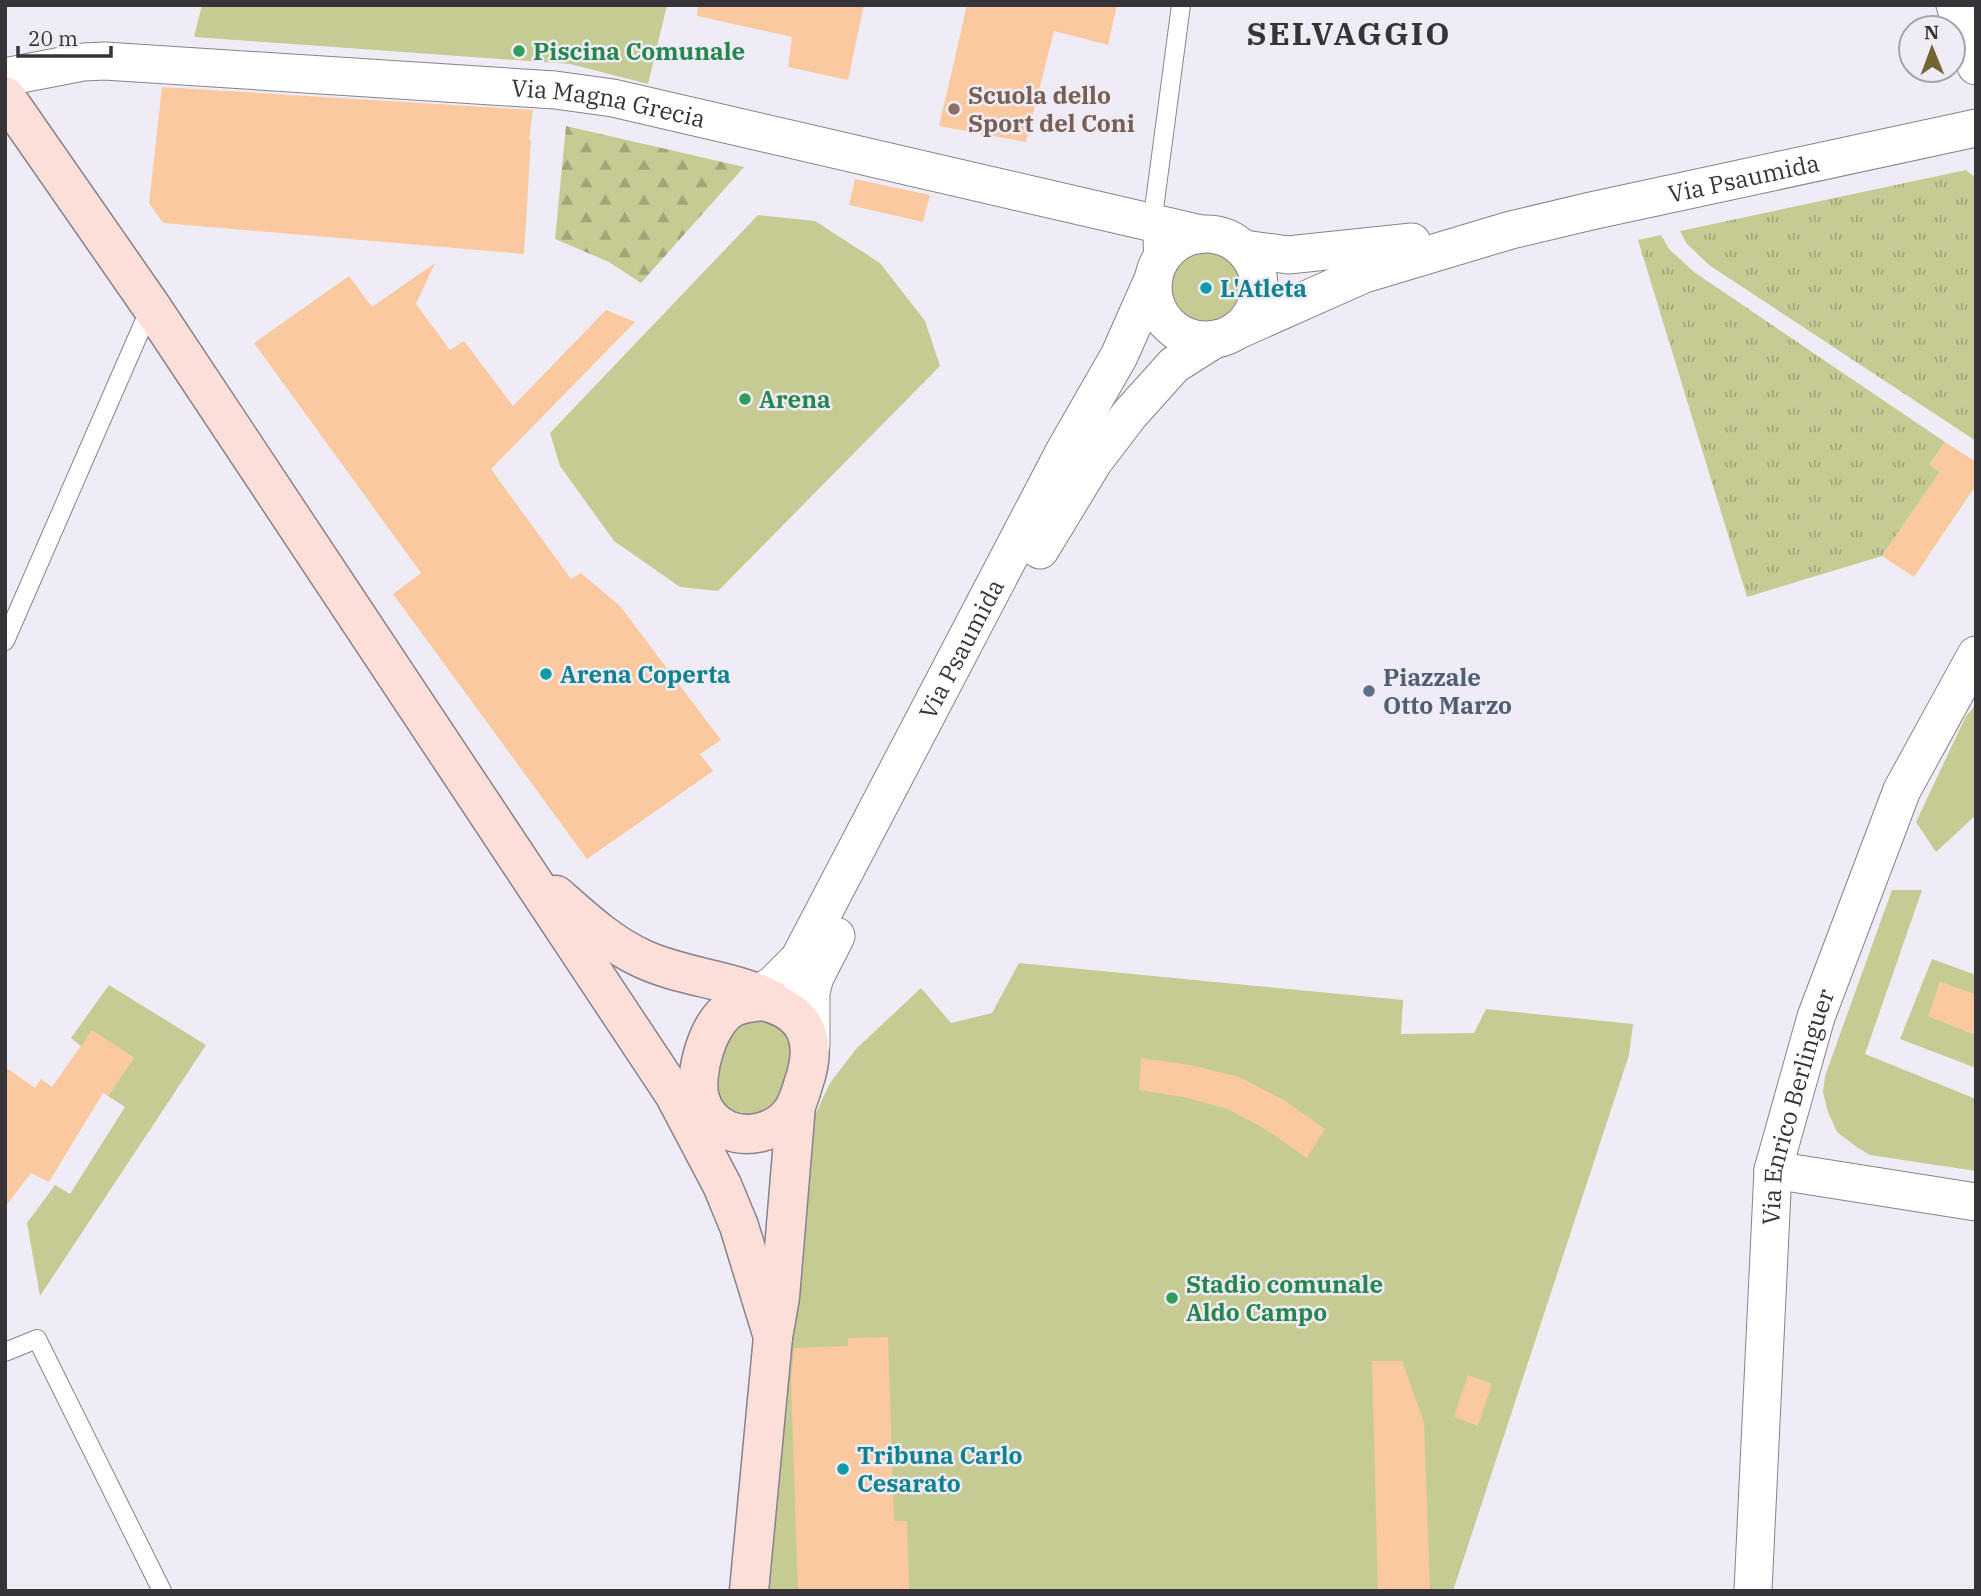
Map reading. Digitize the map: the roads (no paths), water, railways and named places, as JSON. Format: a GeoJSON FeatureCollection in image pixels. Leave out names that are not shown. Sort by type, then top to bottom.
{"type":"FeatureCollection","features":[{"type":"Feature","properties":{"kind":"main road"},"geometry":{"type":"LineString","coordinates":[[5,96],[151,306],[564,931],[696,1111],[739,1226],[773,1337]]}},
{"type":"Feature","properties":{"kind":"main road"},"geometry":{"type":"LineString","coordinates":[[521,863],[593,928],[643,960],[794,1014],[805,1028],[811,1045],[811,1062],[796,1105],[780,1297],[773,1337],[749,1591]]}},
{"type":"Feature","properties":{"kind":"main road"},"geometry":{"type":"LineString","coordinates":[[696,1111],[701,1063],[717,1021],[730,1009],[761,1001]]}},
{"type":"Feature","properties":{"kind":"main road"},"geometry":{"type":"LineString","coordinates":[[696,1111],[733,1132],[759,1133],[782,1122],[796,1105]]}},
{"type":"Feature","properties":{"kind":"street"},"geometry":{"type":"LineString","coordinates":[[1955,5],[1976,66]]}},
{"type":"Feature","properties":{"kind":"street","name":"Via Magna Grecia"},"geometry":{"type":"LineString","coordinates":[[5,77],[83,62],[105,61],[555,90],[613,98],[1201,234]]}},
{"type":"Feature","properties":{"kind":"street","name":"Via Psaumida"},"geometry":{"type":"LineString","coordinates":[[1511,230],[1976,128]]}},
{"type":"Feature","properties":{"kind":"street"},"geometry":{"type":"LineString","coordinates":[[1244,249],[1288,254],[1511,230]]}},
{"type":"Feature","properties":{"kind":"street"},"geometry":{"type":"LineString","coordinates":[[1225,335],[1252,314],[1259,292],[1259,276],[1254,262],[1232,239],[1216,234],[1184,238],[1170,247],[1160,260],[1154,276],[1153,291],[1163,318],[1186,336],[1200,340],[1225,335],[1364,274],[1511,230]]}},
{"type":"Feature","properties":{"kind":"street","name":"Via Psaumida"},"geometry":{"type":"LineString","coordinates":[[761,1001],[799,959],[1064,452],[1119,356],[1154,276]]}},
{"type":"Feature","properties":{"kind":"street","name":"Via Psaumida"},"geometry":{"type":"LineString","coordinates":[[811,1045],[811,992],[815,977],[1054,525],[1094,460],[1174,365],[1225,335]]}},
{"type":"Feature","properties":{"kind":"street","name":"Via Enrico Berlinguer"},"geometry":{"type":"LineString","coordinates":[[1753,1591],[1773,1170],[1816,1017],[1902,790],[1976,655]]}},
{"type":"Feature","properties":{"kind":"street"},"geometry":{"type":"LineString","coordinates":[[1773,1170],[1976,1202]]}},
{"type":"Feature","properties":{"kind":"lane"},"geometry":{"type":"LineString","coordinates":[[1154,276],[1152,224],[1181,5]]}},
{"type":"Feature","properties":{"kind":"lane"},"geometry":{"type":"LineString","coordinates":[[5,640],[151,306]]}},
{"type":"Feature","properties":{"kind":"lane"},"geometry":{"type":"LineString","coordinates":[[5,1352],[37,1339],[162,1591]]}},
{"type":"Feature","properties":{"kind":"place","name":"Piscina Comunale"},"geometry":{"type":"Point","coordinates":[519,51]}},
{"type":"Feature","properties":{"kind":"place","name":"Scuola dello Sport del Coni"},"geometry":{"type":"Point","coordinates":[954,109]}},
{"type":"Feature","properties":{"kind":"place","name":"L'Atleta"},"geometry":{"type":"Point","coordinates":[1206,288]}},
{"type":"Feature","properties":{"kind":"place","name":"Arena"},"geometry":{"type":"Point","coordinates":[745,399]}},
{"type":"Feature","properties":{"kind":"place","name":"Arena Coperta"},"geometry":{"type":"Point","coordinates":[546,674]}},
{"type":"Feature","properties":{"kind":"place","name":"Piazzale Otto Marzo"},"geometry":{"type":"Point","coordinates":[1369,691]}},
{"type":"Feature","properties":{"kind":"place","name":"Stadio comunale Aldo Campo"},"geometry":{"type":"Point","coordinates":[1172,1298]}},
{"type":"Feature","properties":{"kind":"place","name":"Tribuna Carlo Cesarato"},"geometry":{"type":"Point","coordinates":[843,1469]}},
{"type":"Feature","properties":{"kind":"district","name":"SELVAGGIO"},"geometry":{"type":"Point","coordinates":[1349,33]}}]}
